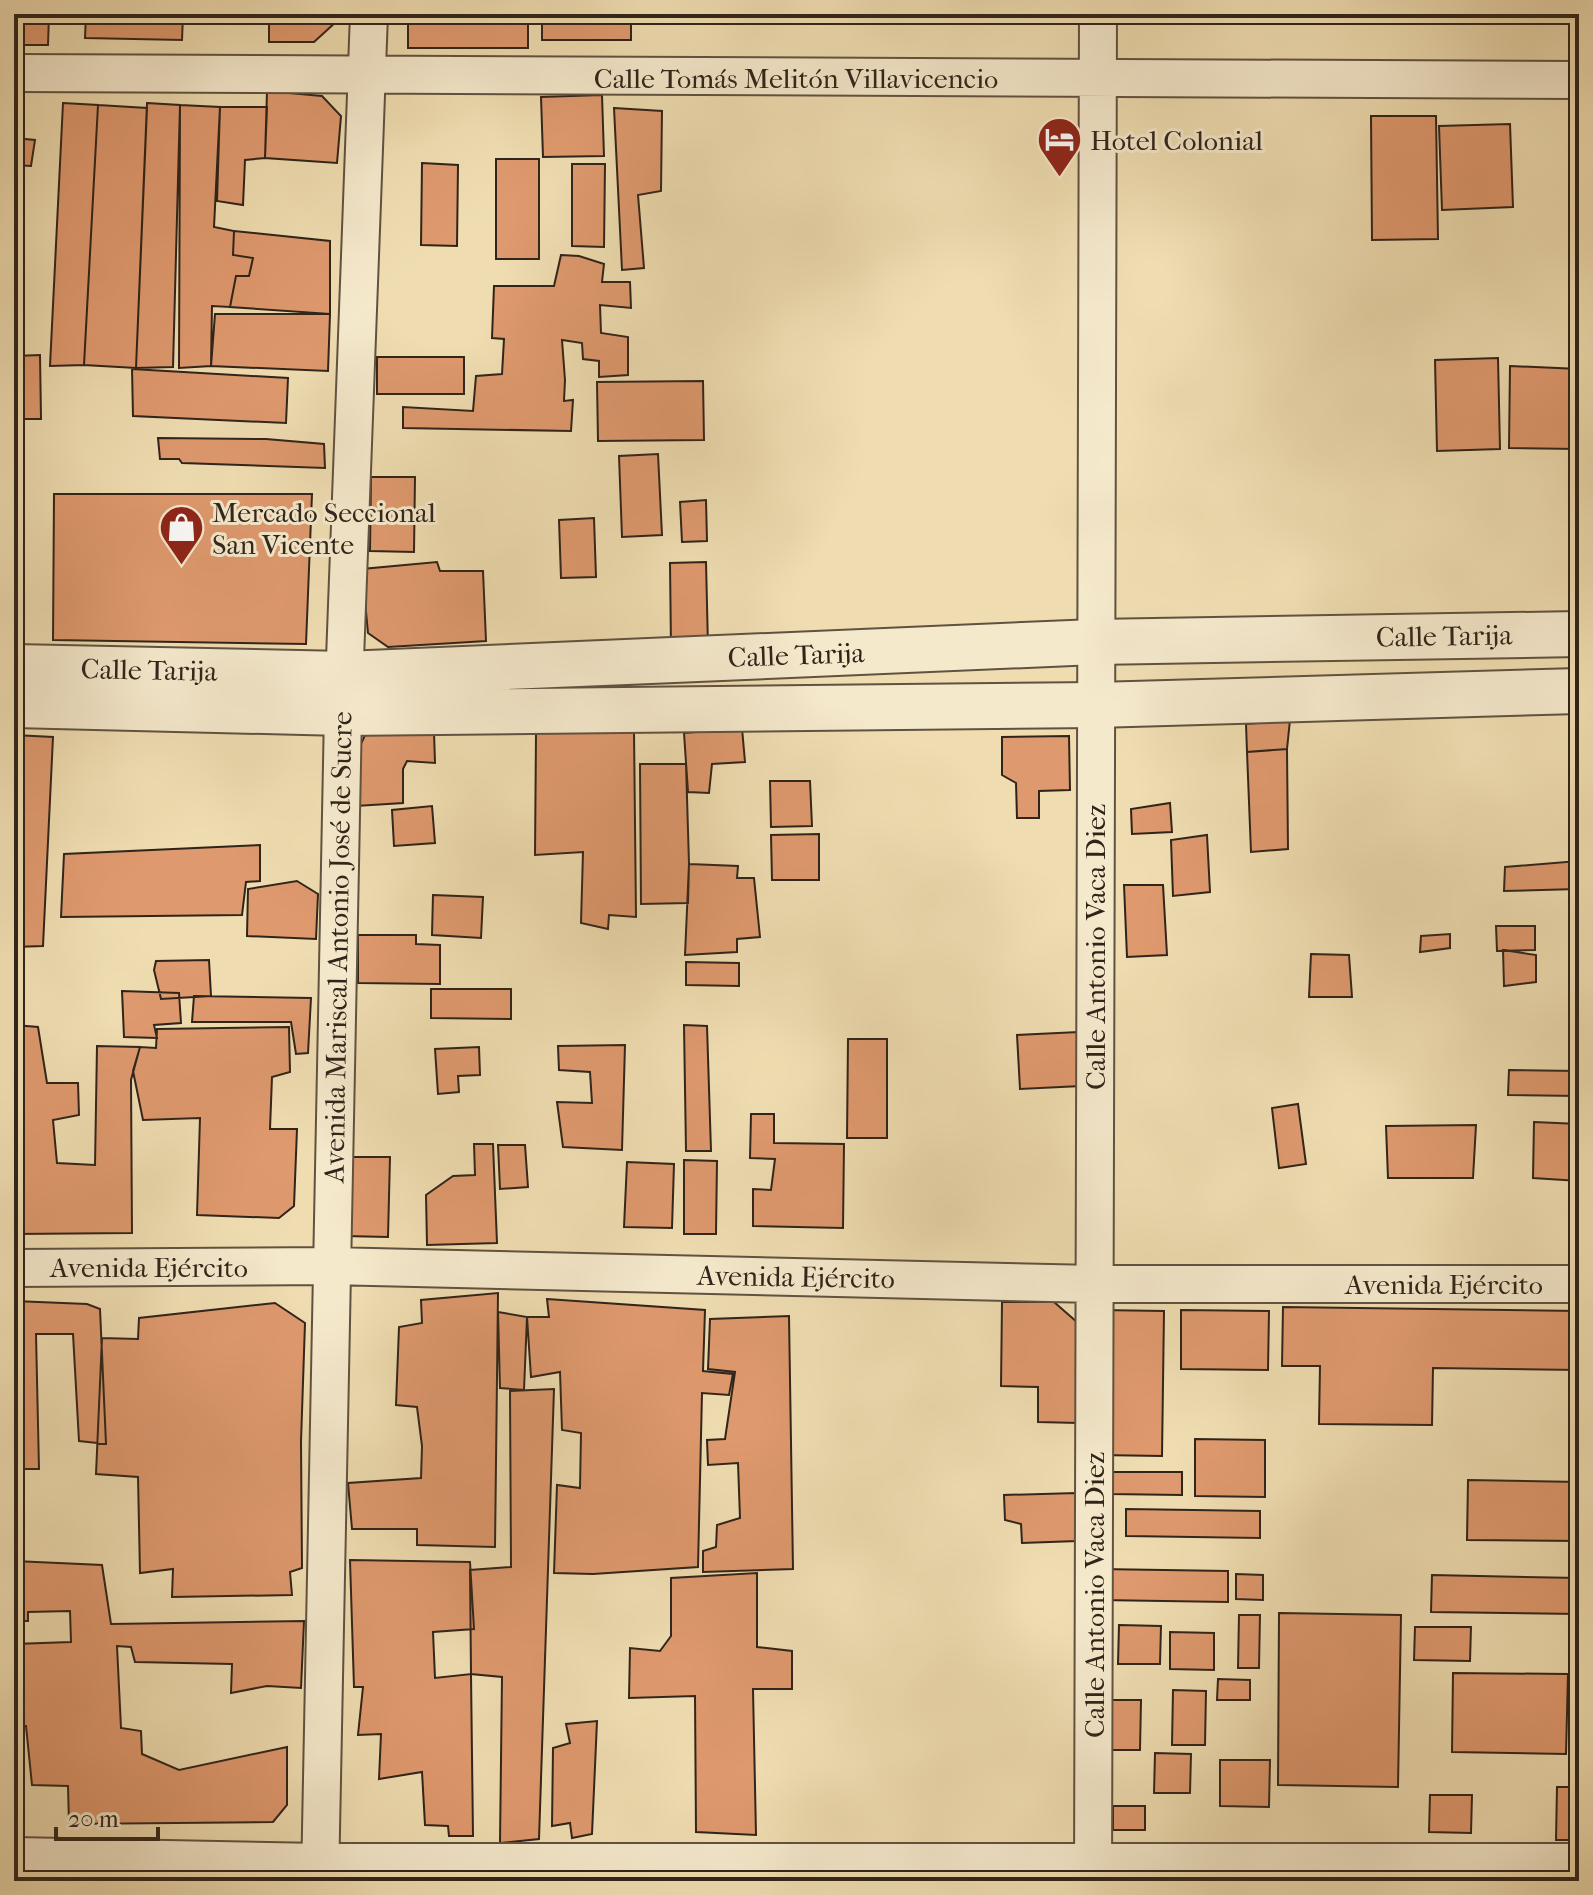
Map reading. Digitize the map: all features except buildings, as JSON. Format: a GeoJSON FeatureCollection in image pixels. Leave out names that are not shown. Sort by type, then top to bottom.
{"type":"FeatureCollection","features":[{"type":"Feature","properties":{"kind":"street","name":"Avenida Mariscal Antonio José de Sucre"},"geometry":{"type":"LineString","coordinates":[[320,1871],[344,694],[369,14]]}},
{"type":"Feature","properties":{"kind":"street","name":"Calle Antonio Vaca Diez"},"geometry":{"type":"LineString","coordinates":[[1093,1872],[1098,14]]}},
{"type":"Feature","properties":{"kind":"street","name":"Calle Tomás Melitón Villavicencio"},"geometry":{"type":"LineString","coordinates":[[14,73],[1579,80]]}},
{"type":"Feature","properties":{"kind":"street","name":"Calle Tarija"},"geometry":{"type":"LineString","coordinates":[[14,705],[344,694],[1095,642],[1579,634]]}},
{"type":"Feature","properties":{"kind":"street","name":"Calle Tarija"},"geometry":{"type":"LineString","coordinates":[[14,667],[344,694],[1096,705],[1579,691]]}},
{"type":"Feature","properties":{"kind":"street","name":"Avenida Ejército"},"geometry":{"type":"LineString","coordinates":[[14,1268],[330,1266],[1095,1284],[1579,1284]]}},
{"type":"Feature","properties":{"kind":"street"},"geometry":{"type":"LineString","coordinates":[[14,1856],[320,1871],[1093,1872],[1579,1862]]}},
{"type":"Feature","properties":{"kind":"place","name":"Hotel Colonial"},"geometry":{"type":"Point","coordinates":[1059,179]}},
{"type":"Feature","properties":{"kind":"place","name":"Mercado Seccional San Vicente"},"geometry":{"type":"Point","coordinates":[181,567]}}]}
